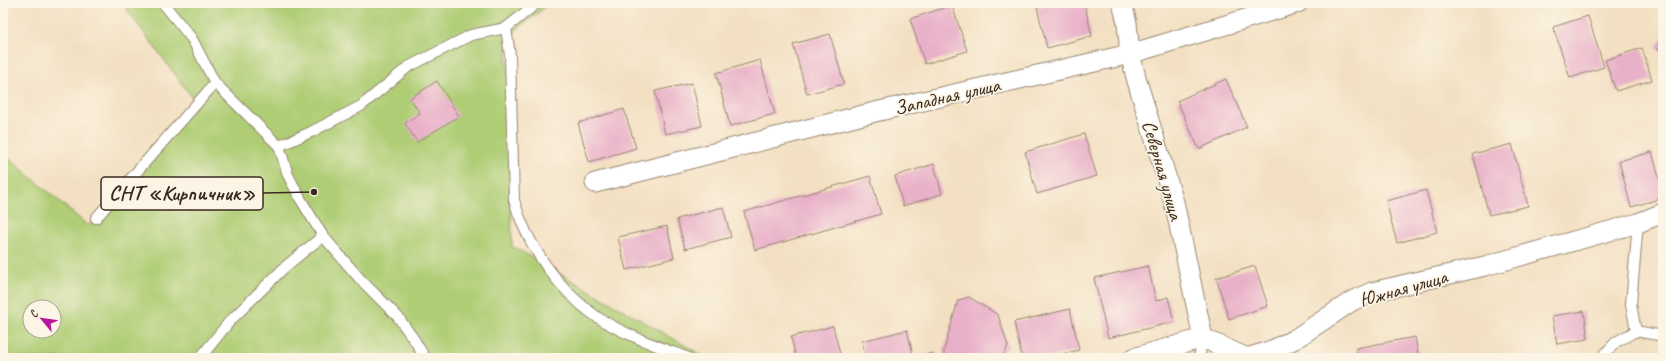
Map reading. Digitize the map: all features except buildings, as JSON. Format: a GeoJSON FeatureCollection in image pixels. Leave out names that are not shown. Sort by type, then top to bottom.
{"type":"FeatureCollection","features":[{"type":"Feature","properties":{"kind":"street","name":"Северная улица"},"geometry":{"type":"LineString","coordinates":[[1122,3],[1127,23],[1130,54],[1174,202],[1203,338]]}},
{"type":"Feature","properties":{"kind":"street","name":"Западная улица"},"geometry":{"type":"LineString","coordinates":[[595,183],[875,112],[1130,54],[1298,3]]}},
{"type":"Feature","properties":{"kind":"street","name":"Южная улица"},"geometry":{"type":"LineString","coordinates":[[1203,338],[1247,358],[1272,350],[1295,339],[1352,301],[1372,292],[1485,266],[1638,223],[1663,214]]}},
{"type":"Feature","properties":{"kind":"street"},"geometry":{"type":"LineString","coordinates":[[1133,358],[1203,338]]}},
{"type":"Feature","properties":{"kind":"lane"},"geometry":{"type":"LineString","coordinates":[[279,146],[311,132],[361,106],[408,67],[471,35],[506,28],[537,3]]}},
{"type":"Feature","properties":{"kind":"lane"},"geometry":{"type":"LineString","coordinates":[[165,4],[192,39],[215,84],[279,146],[288,175],[323,236],[360,279],[398,317],[425,358]]}},
{"type":"Feature","properties":{"kind":"lane"},"geometry":{"type":"LineString","coordinates":[[506,28],[510,55],[514,200],[528,238],[553,274],[574,298],[596,316],[625,332],[688,358]]}},
{"type":"Feature","properties":{"kind":"lane"},"geometry":{"type":"LineString","coordinates":[[96,218],[215,84]]}},
{"type":"Feature","properties":{"kind":"lane"},"geometry":{"type":"LineString","coordinates":[[1636,331],[1631,304],[1638,223]]}},
{"type":"Feature","properties":{"kind":"lane"},"geometry":{"type":"LineString","coordinates":[[200,358],[229,322],[286,266],[323,236]]}},
{"type":"Feature","properties":{"kind":"lane"},"geometry":{"type":"LineString","coordinates":[[1602,358],[1616,342],[1636,331],[1663,336]]}},
{"type":"Feature","properties":{"kind":"lane"},"geometry":{"type":"LineString","coordinates":[[1199,358],[1203,338]]}},
{"type":"Feature","properties":{"kind":"green space"},"geometry":{"type":"Polygon","coordinates":[[[122,3],[550,3],[507,38],[512,246],[707,358],[3,358],[3,153],[88,226],[197,104],[122,3]]]}},
{"type":"Feature","properties":{"kind":"place","name":"СНТ «Кирпичник»"},"geometry":{"type":"Point","coordinates":[314,192]}}]}
